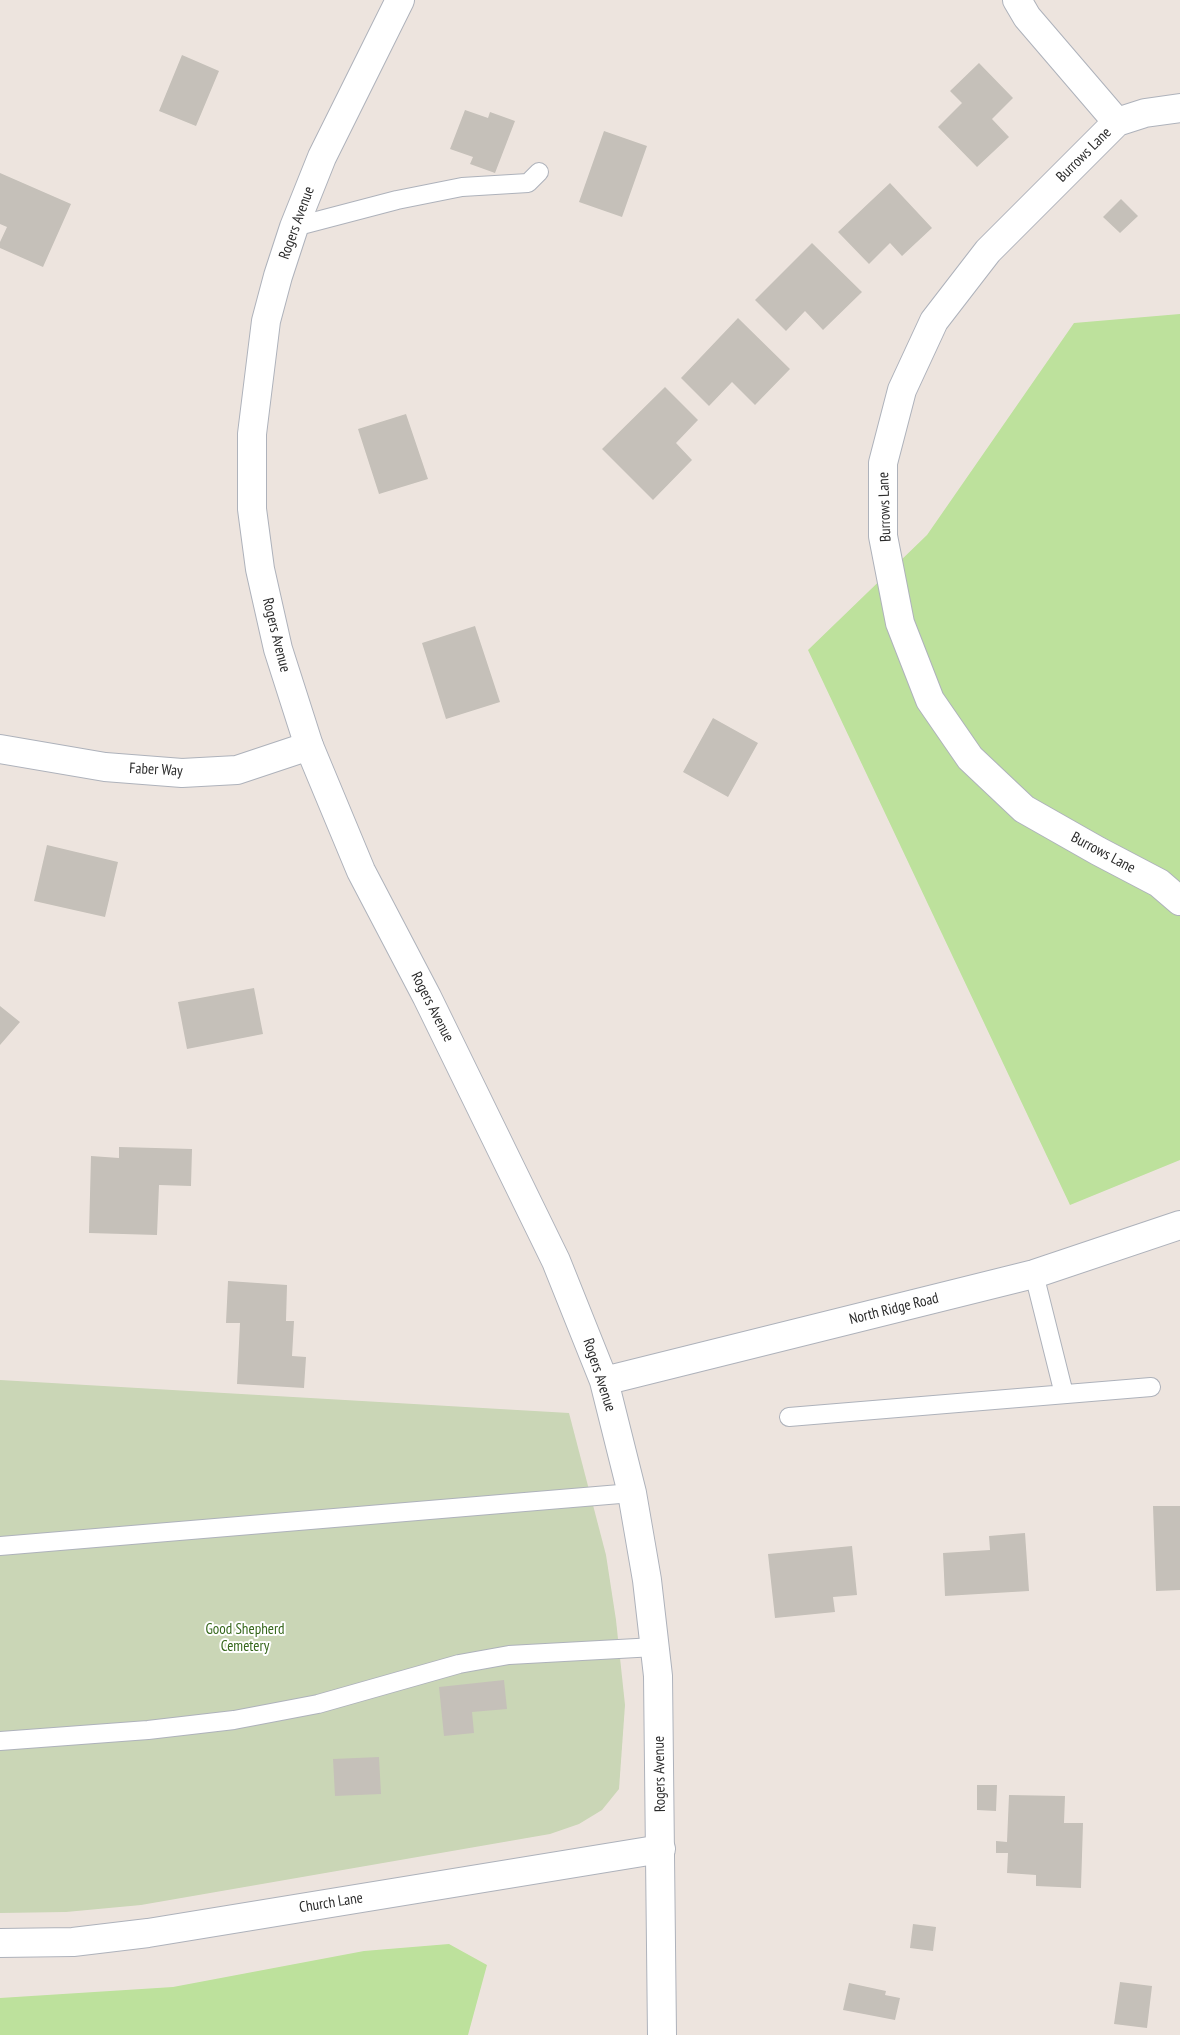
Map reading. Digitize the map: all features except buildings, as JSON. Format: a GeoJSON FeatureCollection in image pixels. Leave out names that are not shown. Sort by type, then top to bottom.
{"type":"FeatureCollection","features":[{"type":"Feature","properties":{"kind":"street","name":"Rogers Avenue"},"geometry":{"type":"LineString","coordinates":[[400,0],[326,149],[294,227],[266,321],[252,434],[252,509],[260,570],[278,649],[309,746],[361,871],[427,997],[556,1261],[604,1381],[632,1493],[647,1580],[658,1676],[662,2035]]}},
{"type":"Feature","properties":{"kind":"street","name":"Burrows Lane"},"geometry":{"type":"LineString","coordinates":[[1017,0],[1027,17],[1117,122]]}},
{"type":"Feature","properties":{"kind":"street","name":"Burrows Lane"},"geometry":{"type":"LineString","coordinates":[[1180,108],[1145,113],[1117,122],[988,252],[934,321],[902,390],[883,462],[883,536],[900,623],[930,700],[970,758],[1024,809],[1159,883],[1180,901]]}},
{"type":"Feature","properties":{"kind":"street","name":"Faber Way"},"geometry":{"type":"LineString","coordinates":[[0,749],[105,768],[182,773],[237,770],[309,746]]}},
{"type":"Feature","properties":{"kind":"street","name":"North Ridge Road"},"geometry":{"type":"LineString","coordinates":[[604,1381],[1034,1274],[1180,1225]]}},
{"type":"Feature","properties":{"kind":"street","name":"Church Lane"},"geometry":{"type":"LineString","coordinates":[[0,1943],[73,1942],[148,1933],[660,1849]]}},
{"type":"Feature","properties":{"kind":"lane"},"geometry":{"type":"LineString","coordinates":[[294,227],[398,200],[462,187],[528,184],[539,172]]}},
{"type":"Feature","properties":{"kind":"lane"},"geometry":{"type":"LineString","coordinates":[[1034,1274],[1064,1394]]}},
{"type":"Feature","properties":{"kind":"lane"},"geometry":{"type":"LineString","coordinates":[[789,1417],[1151,1387]]}},
{"type":"Feature","properties":{"kind":"lane"},"geometry":{"type":"LineString","coordinates":[[0,1546],[632,1493]]}},
{"type":"Feature","properties":{"kind":"lane"},"geometry":{"type":"LineString","coordinates":[[0,1741],[148,1730],[234,1720],[318,1704],[459,1664],[509,1655],[655,1647]]}},
{"type":"Feature","properties":{"kind":"green space"},"geometry":{"type":"Polygon","coordinates":[[[1180,314],[1180,1160],[1070,1205],[808,650],[927,535],[1074,323],[1180,314]]]}},
{"type":"Feature","properties":{"kind":"green space","name":"Good Shepherd Cemetery"},"geometry":{"type":"Polygon","coordinates":[[[0,1380],[569,1413],[606,1555],[616,1620],[625,1705],[619,1789],[602,1810],[579,1824],[550,1834],[141,1905],[66,1912],[0,1913],[0,1380]]]}},
{"type":"Feature","properties":{"kind":"green space"},"geometry":{"type":"Polygon","coordinates":[[[449,1944],[487,1965],[468,2035],[0,2035],[0,1998],[173,1987],[364,1951],[449,1944]]]}}]}
